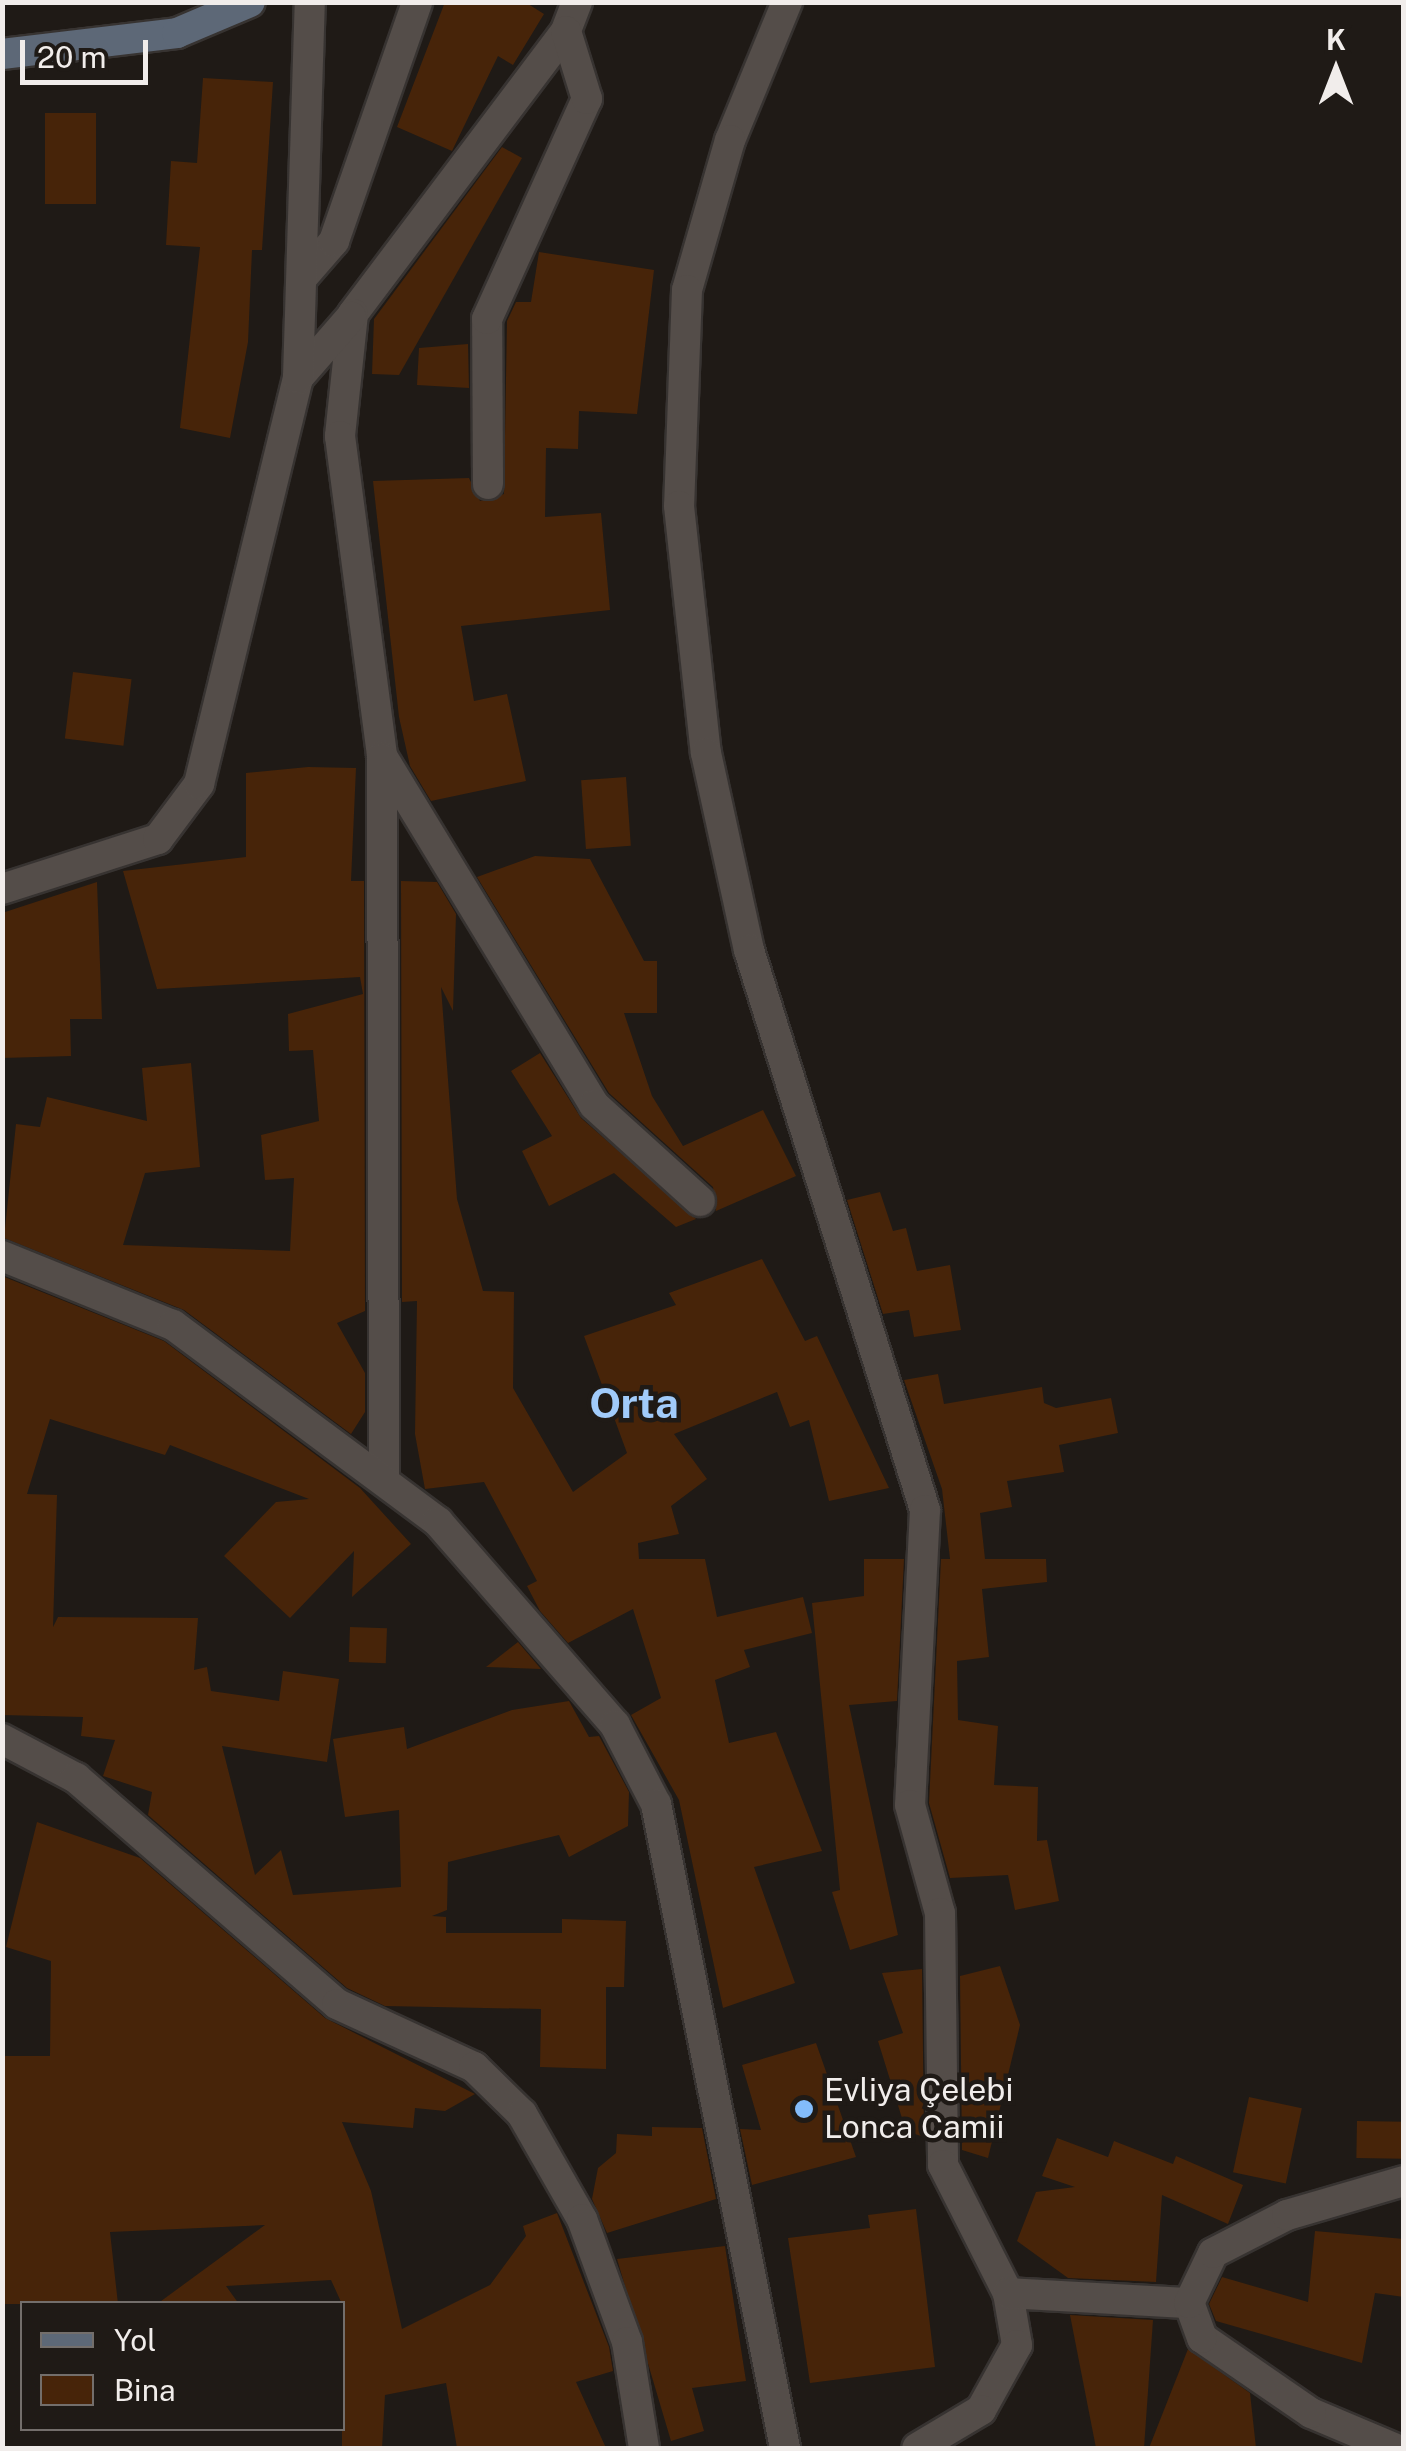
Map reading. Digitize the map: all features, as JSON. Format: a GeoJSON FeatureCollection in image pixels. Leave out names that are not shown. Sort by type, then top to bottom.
{"type":"FeatureCollection","features":[{"type":"Feature","properties":{"kind":"main road"},"geometry":{"type":"LineString","coordinates":[[2,54],[177,33],[250,2]]}},
{"type":"Feature","properties":{"kind":"street"},"geometry":{"type":"LineString","coordinates":[[6,882],[158,839],[199,784],[298,378],[310,2]]}},
{"type":"Feature","properties":{"kind":"street"},"geometry":{"type":"LineString","coordinates":[[302,278],[334,241],[417,2]]}},
{"type":"Feature","properties":{"kind":"street"},"geometry":{"type":"LineString","coordinates":[[298,378],[353,314],[566,31],[577,2]]}},
{"type":"Feature","properties":{"kind":"street"},"geometry":{"type":"LineString","coordinates":[[786,2],[730,140],[687,290],[679,506],[706,753],[749,950],[925,1510],[910,1805],[940,1913],[943,2164],[1008,2294],[1017,2344],[981,2410],[917,2448]]}},
{"type":"Feature","properties":{"kind":"street"},"geometry":{"type":"LineString","coordinates":[[488,484],[487,319],[587,99],[566,31]]}},
{"type":"Feature","properties":{"kind":"street"},"geometry":{"type":"LineString","coordinates":[[353,314],[340,436],[382,756],[384,1480]]}},
{"type":"Feature","properties":{"kind":"street"},"geometry":{"type":"LineString","coordinates":[[382,756],[594,1105],[700,1201]]}},
{"type":"Feature","properties":{"kind":"street"},"geometry":{"type":"LineString","coordinates":[[2,1256],[173,1325],[384,1480],[438,1522],[615,1725],[656,1804],[785,2448]]}},
{"type":"Feature","properties":{"kind":"street"},"geometry":{"type":"LineString","coordinates":[[2,1739],[76,1778],[337,2004],[474,2067],[522,2114],[582,2219],[627,2342],[644,2448]]}},
{"type":"Feature","properties":{"kind":"street"},"geometry":{"type":"LineString","coordinates":[[1394,2448],[1311,2413],[1202,2338],[1189,2303],[1213,2253],[1287,2215],[1404,2181]]}},
{"type":"Feature","properties":{"kind":"street"},"geometry":{"type":"LineString","coordinates":[[1008,2294],[1189,2303]]}},
{"type":"Feature","properties":{"kind":"building"},"geometry":{"type":"Polygon","coordinates":[[[445,2],[525,2],[544,14],[513,65],[498,56],[452,151],[397,127],[445,2]]]}},
{"type":"Feature","properties":{"kind":"building"},"geometry":{"type":"Polygon","coordinates":[[[203,78],[273,82],[262,250],[252,250],[248,342],[230,438],[180,428],[200,247],[166,245],[171,161],[197,163],[203,78]]]}},
{"type":"Feature","properties":{"kind":"building"},"geometry":{"type":"Polygon","coordinates":[[[45,113],[96,113],[96,204],[45,204],[45,113]]]}},
{"type":"Feature","properties":{"kind":"building"},"geometry":{"type":"Polygon","coordinates":[[[502,147],[522,158],[399,375],[372,374],[374,319],[502,147]]]}},
{"type":"Feature","properties":{"kind":"building"},"geometry":{"type":"Polygon","coordinates":[[[539,252],[654,270],[637,414],[579,411],[578,449],[546,448],[545,517],[601,513],[610,610],[461,626],[474,701],[507,694],[526,781],[431,801],[410,766],[399,717],[373,481],[469,478],[480,501],[504,494],[507,321],[516,302],[531,302],[539,252]]]}},
{"type":"Feature","properties":{"kind":"building"},"geometry":{"type":"Polygon","coordinates":[[[468,344],[469,388],[417,385],[419,348],[468,344]]]}},
{"type":"Feature","properties":{"kind":"building"},"geometry":{"type":"Polygon","coordinates":[[[73,672],[132,679],[123,746],[65,739],[73,672]]]}},
{"type":"Feature","properties":{"kind":"building"},"geometry":{"type":"Polygon","coordinates":[[[308,767],[356,768],[351,881],[364,881],[365,1311],[337,1323],[365,1373],[365,1412],[351,1434],[184,1310],[4,1238],[16,1124],[40,1127],[47,1097],[147,1121],[142,1068],[191,1063],[200,1167],[145,1173],[123,1245],[290,1251],[294,1178],[265,1180],[261,1135],[319,1121],[313,1050],[289,1051],[288,1014],[363,994],[360,977],[157,989],[123,871],[246,857],[246,773],[308,767]]]}},
{"type":"Feature","properties":{"kind":"building"},"geometry":{"type":"Polygon","coordinates":[[[626,777],[631,846],[586,849],[581,780],[626,777]]]}},
{"type":"Feature","properties":{"kind":"building"},"geometry":{"type":"Polygon","coordinates":[[[535,856],[590,859],[644,961],[657,961],[657,1013],[624,1013],[652,1096],[683,1146],[763,1110],[796,1176],[716,1211],[713,1187],[609,1093],[477,877],[535,856]]]}},
{"type":"Feature","properties":{"kind":"building"},"geometry":{"type":"Polygon","coordinates":[[[401,881],[437,882],[456,914],[453,1011],[441,987],[457,1199],[483,1291],[514,1292],[513,1388],[573,1492],[627,1453],[584,1336],[676,1305],[669,1293],[762,1259],[805,1341],[817,1336],[889,1488],[829,1501],[809,1420],[790,1427],[777,1392],[674,1434],[707,1479],[671,1506],[679,1534],[638,1543],[639,1559],[705,1559],[717,1617],[803,1597],[812,1633],[744,1650],[750,1667],[715,1680],[729,1743],[776,1732],[822,1851],[754,1867],[795,1983],[723,2008],[679,1800],[631,1715],[661,1698],[633,1609],[568,1643],[540,1611],[527,1586],[537,1581],[484,1482],[425,1489],[415,1434],[417,1301],[402,1302],[401,881]]]}},
{"type":"Feature","properties":{"kind":"building"},"geometry":{"type":"Polygon","coordinates":[[[97,882],[102,1019],[70,1019],[71,1056],[2,1058],[2,913],[97,882]]]}},
{"type":"Feature","properties":{"kind":"building"},"geometry":{"type":"Polygon","coordinates":[[[540,1053],[581,1118],[696,1219],[676,1227],[614,1173],[549,1206],[522,1151],[552,1136],[511,1071],[540,1053]]]}},
{"type":"Feature","properties":{"kind":"building"},"geometry":{"type":"Polygon","coordinates":[[[880,1192],[893,1231],[906,1228],[917,1271],[950,1265],[961,1330],[914,1337],[909,1310],[883,1314],[847,1200],[880,1192]]]}},
{"type":"Feature","properties":{"kind":"building"},"geometry":{"type":"Polygon","coordinates":[[[2,1276],[164,1341],[360,1488],[411,1544],[352,1597],[354,1551],[290,1618],[224,1556],[276,1502],[309,1499],[170,1445],[165,1455],[50,1419],[27,1494],[57,1495],[53,1627],[58,1617],[198,1618],[194,1670],[207,1667],[211,1691],[279,1701],[283,1671],[339,1679],[327,1762],[222,1746],[255,1875],[281,1850],[293,1895],[401,1887],[399,1810],[345,1817],[333,1739],[404,1727],[407,1749],[512,1710],[569,1701],[589,1737],[599,1736],[629,1792],[628,1826],[569,1857],[559,1835],[448,1862],[447,1910],[432,1916],[446,1917],[446,1933],[562,1933],[562,1919],[626,1921],[624,1987],[606,1987],[606,2069],[540,2067],[541,2009],[385,2006],[347,1988],[148,1815],[152,1792],[103,1776],[115,1740],[81,1736],[83,1717],[2,1715],[2,1276]]]}},
{"type":"Feature","properties":{"kind":"building"},"geometry":{"type":"Polygon","coordinates":[[[938,1374],[944,1404],[1042,1387],[1044,1403],[1056,1408],[1111,1398],[1118,1433],[1059,1445],[1064,1472],[1007,1481],[1012,1507],[980,1513],[985,1559],[1046,1559],[1047,1582],[982,1589],[989,1657],[957,1661],[958,1720],[998,1726],[994,1785],[1038,1787],[1037,1841],[1047,1840],[1059,1901],[1015,1910],[1008,1875],[950,1878],[929,1803],[941,1559],[950,1559],[942,1489],[904,1380],[938,1374]]]}},
{"type":"Feature","properties":{"kind":"building"},"geometry":{"type":"Polygon","coordinates":[[[864,1559],[904,1559],[897,1701],[849,1705],[898,1935],[850,1950],[832,1892],[840,1890],[812,1603],[864,1596],[864,1559]]]}},
{"type":"Feature","properties":{"kind":"building"},"geometry":{"type":"Polygon","coordinates":[[[350,1627],[387,1628],[386,1663],[349,1662],[350,1627]]]}},
{"type":"Feature","properties":{"kind":"building"},"geometry":{"type":"Polygon","coordinates":[[[518,1642],[541,1669],[486,1667],[518,1642]]]}},
{"type":"Feature","properties":{"kind":"building"},"geometry":{"type":"Polygon","coordinates":[[[37,1822],[140,1858],[325,2018],[475,2094],[445,2111],[415,2108],[413,2128],[342,2122],[371,2191],[402,2329],[490,2285],[526,2236],[523,2226],[557,2213],[609,2347],[613,2371],[576,2382],[606,2448],[457,2448],[446,2383],[385,2395],[382,2448],[342,2448],[345,2301],[341,2301],[331,2280],[226,2286],[237,2301],[161,2301],[265,2225],[110,2232],[118,2301],[2,2304],[4,2056],[50,2056],[51,1961],[6,1947],[37,1822]]]}},
{"type":"Feature","properties":{"kind":"building"},"geometry":{"type":"Polygon","coordinates":[[[1000,1966],[1020,2025],[988,2158],[962,2150],[960,1976],[1000,1966]]]}},
{"type":"Feature","properties":{"kind":"building"},"geometry":{"type":"Polygon","coordinates":[[[922,1969],[924,2137],[906,2131],[878,2041],[903,2033],[882,1973],[922,1969]]]}},
{"type":"Feature","properties":{"kind":"building","name":"Evliya Çelebi Lonca Camii"},"geometry":{"type":"Polygon","coordinates":[[[816,2043],[856,2157],[752,2185],[740,2129],[761,2130],[742,2065],[816,2043]]]}},
{"type":"Feature","properties":{"kind":"building"},"geometry":{"type":"Polygon","coordinates":[[[1249,2097],[1302,2108],[1286,2184],[1233,2172],[1249,2097]]]}},
{"type":"Feature","properties":{"kind":"building"},"geometry":{"type":"Polygon","coordinates":[[[1357,2121],[1404,2122],[1403,2159],[1356,2158],[1357,2121]]]}},
{"type":"Feature","properties":{"kind":"building"},"geometry":{"type":"Polygon","coordinates":[[[652,2127],[702,2128],[716,2199],[607,2233],[592,2199],[598,2168],[616,2153],[617,2134],[652,2136],[652,2127]]]}},
{"type":"Feature","properties":{"kind":"building"},"geometry":{"type":"Polygon","coordinates":[[[1057,2138],[1108,2157],[1114,2141],[1173,2164],[1176,2156],[1243,2185],[1228,2224],[1162,2195],[1156,2282],[1068,2278],[1017,2241],[1036,2192],[1075,2187],[1042,2176],[1057,2138]]]}},
{"type":"Feature","properties":{"kind":"building"},"geometry":{"type":"Polygon","coordinates":[[[916,2209],[935,2367],[810,2383],[788,2238],[870,2228],[868,2215],[916,2209]]]}},
{"type":"Feature","properties":{"kind":"building"},"geometry":{"type":"Polygon","coordinates":[[[1315,2231],[1404,2239],[1404,2297],[1375,2293],[1362,2363],[1216,2321],[1209,2304],[1222,2277],[1308,2302],[1315,2231]]]}},
{"type":"Feature","properties":{"kind":"building"},"geometry":{"type":"Polygon","coordinates":[[[725,2246],[746,2381],[692,2388],[704,2431],[671,2441],[617,2259],[725,2246]]]}},
{"type":"Feature","properties":{"kind":"building"},"geometry":{"type":"Polygon","coordinates":[[[1070,2315],[1153,2320],[1144,2448],[1096,2448],[1070,2315]]]}},
{"type":"Feature","properties":{"kind":"building"},"geometry":{"type":"Polygon","coordinates":[[[1188,2349],[1250,2393],[1256,2448],[1149,2448],[1188,2349]]]}},
{"type":"Feature","properties":{"kind":"place","name":"Evliya Çelebi Lonca Camii"},"geometry":{"type":"Point","coordinates":[804,2109]}},
{"type":"Feature","properties":{"kind":"district","name":"Orta"},"geometry":{"type":"Point","coordinates":[634,1403]}}]}
